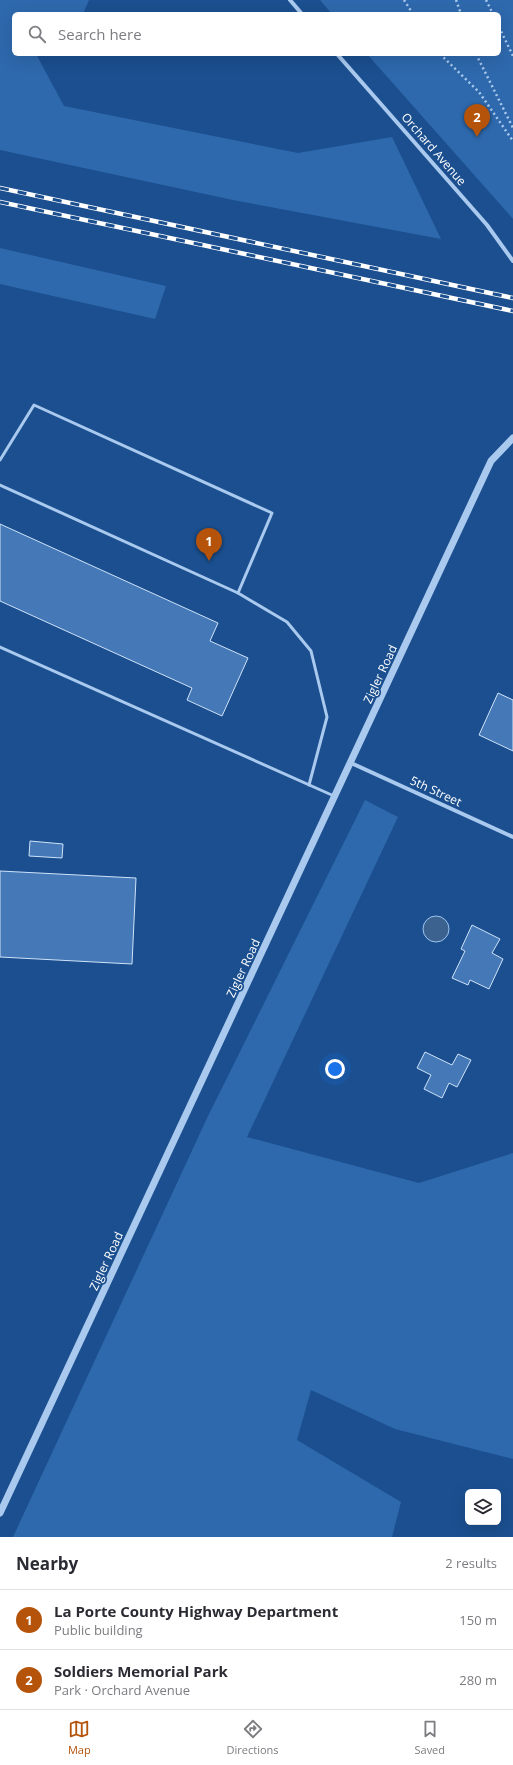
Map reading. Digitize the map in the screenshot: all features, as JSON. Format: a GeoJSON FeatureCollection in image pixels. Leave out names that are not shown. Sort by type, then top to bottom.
{"type":"FeatureCollection","features":[{"type":"Feature","properties":{"kind":"street"},"geometry":{"type":"LineString","coordinates":[[290,0],[300,12]]}},
{"type":"Feature","properties":{"kind":"street","name":"Orchard Avenue"},"geometry":{"type":"LineString","coordinates":[[339,56],[487,225],[513,261]]}},
{"type":"Feature","properties":{"kind":"street","name":"Zigler Road"},"geometry":{"type":"LineString","coordinates":[[0,1513],[491,461],[513,438]]}},
{"type":"Feature","properties":{"kind":"street","name":"5th Street"},"geometry":{"type":"LineString","coordinates":[[351,762],[513,837]]}},
{"type":"Feature","properties":{"kind":"lane"},"geometry":{"type":"LineString","coordinates":[[0,460],[34,405],[272,513],[238,593]]}},
{"type":"Feature","properties":{"kind":"lane"},"geometry":{"type":"LineString","coordinates":[[0,485],[238,593],[287,622],[311,651],[328,716],[309,785]]}},
{"type":"Feature","properties":{"kind":"lane"},"geometry":{"type":"LineString","coordinates":[[0,647],[335,797]]}},
{"type":"Feature","properties":{"kind":"path"},"geometry":{"type":"LineString","coordinates":[[404,0],[412,12]]}},
{"type":"Feature","properties":{"kind":"path"},"geometry":{"type":"LineString","coordinates":[[456,0],[460,12]]}},
{"type":"Feature","properties":{"kind":"path"},"geometry":{"type":"LineString","coordinates":[[486,0],[492,12]]}},
{"type":"Feature","properties":{"kind":"path"},"geometry":{"type":"LineString","coordinates":[[501,31],[513,56]]}},
{"type":"Feature","properties":{"kind":"path"},"geometry":{"type":"LineString","coordinates":[[442,56],[479,92],[513,141]]}},
{"type":"Feature","properties":{"kind":"path"},"geometry":{"type":"LineString","coordinates":[[477,56],[513,128]]}},
{"type":"Feature","properties":{"kind":"shaded area"},"geometry":{"type":"Polygon","coordinates":[[[0,0],[89,0],[84,12],[12,12],[12,56],[37,56],[64,106],[298,153],[392,137],[441,239],[233,200],[0,150],[0,0]]]}},
{"type":"Feature","properties":{"kind":"shaded area"},"geometry":{"type":"Polygon","coordinates":[[[320,0],[513,0],[513,219],[369,56],[501,56],[501,12],[330,12],[320,0]]]}},
{"type":"Feature","properties":{"kind":"shaded area"},"geometry":{"type":"Polygon","coordinates":[[[0,248],[166,286],[155,319],[0,284],[0,248]]]}},
{"type":"Feature","properties":{"kind":"shaded area"},"geometry":{"type":"Polygon","coordinates":[[[365,800],[398,817],[247,1137],[419,1183],[513,1153],[513,1459],[395,1429],[311,1390],[297,1440],[401,1502],[392,1537],[13,1537],[208,1116],[365,800]]]}},
{"type":"Feature","properties":{"kind":"shaded area"},"geometry":{"type":"Polygon","coordinates":[[[436,916],[445,920],[449,929],[445,938],[436,942],[427,938],[423,929],[427,920],[436,916]]]}},
{"type":"Feature","properties":{"kind":"building"},"geometry":{"type":"Polygon","coordinates":[[[0,524],[218,623],[210,641],[248,658],[222,716],[187,700],[192,688],[0,601],[0,524]]]}},
{"type":"Feature","properties":{"kind":"building"},"geometry":{"type":"Polygon","coordinates":[[[498,693],[513,700],[513,751],[479,735],[498,693]]]}},
{"type":"Feature","properties":{"kind":"building"},"geometry":{"type":"Polygon","coordinates":[[[30,841],[63,844],[62,858],[29,856],[30,841]]]}},
{"type":"Feature","properties":{"kind":"building"},"geometry":{"type":"Polygon","coordinates":[[[0,871],[136,878],[132,964],[0,957],[0,871]]]}},
{"type":"Feature","properties":{"kind":"building"},"geometry":{"type":"Polygon","coordinates":[[[472,925],[500,939],[492,953],[503,959],[489,989],[470,980],[468,985],[452,978],[465,951],[461,949],[472,925]]]}},
{"type":"Feature","properties":{"kind":"building"},"geometry":{"type":"Polygon","coordinates":[[[425,1052],[452,1065],[458,1054],[471,1060],[457,1087],[449,1083],[442,1098],[424,1089],[431,1075],[417,1068],[425,1052]]]}},
{"type":"Feature","properties":{"kind":"railway"},"geometry":{"type":"LineString","coordinates":[[0,188],[513,298]]}},
{"type":"Feature","properties":{"kind":"railway"},"geometry":{"type":"LineString","coordinates":[[0,202],[513,311]]}},
{"type":"Feature","properties":{"kind":"place","name":"Soldiers Memorial Park"},"geometry":{"type":"Point","coordinates":[477,137]}},
{"type":"Feature","properties":{"kind":"place","name":"La Porte County Highway Department"},"geometry":{"type":"Point","coordinates":[209,561]}}]}
